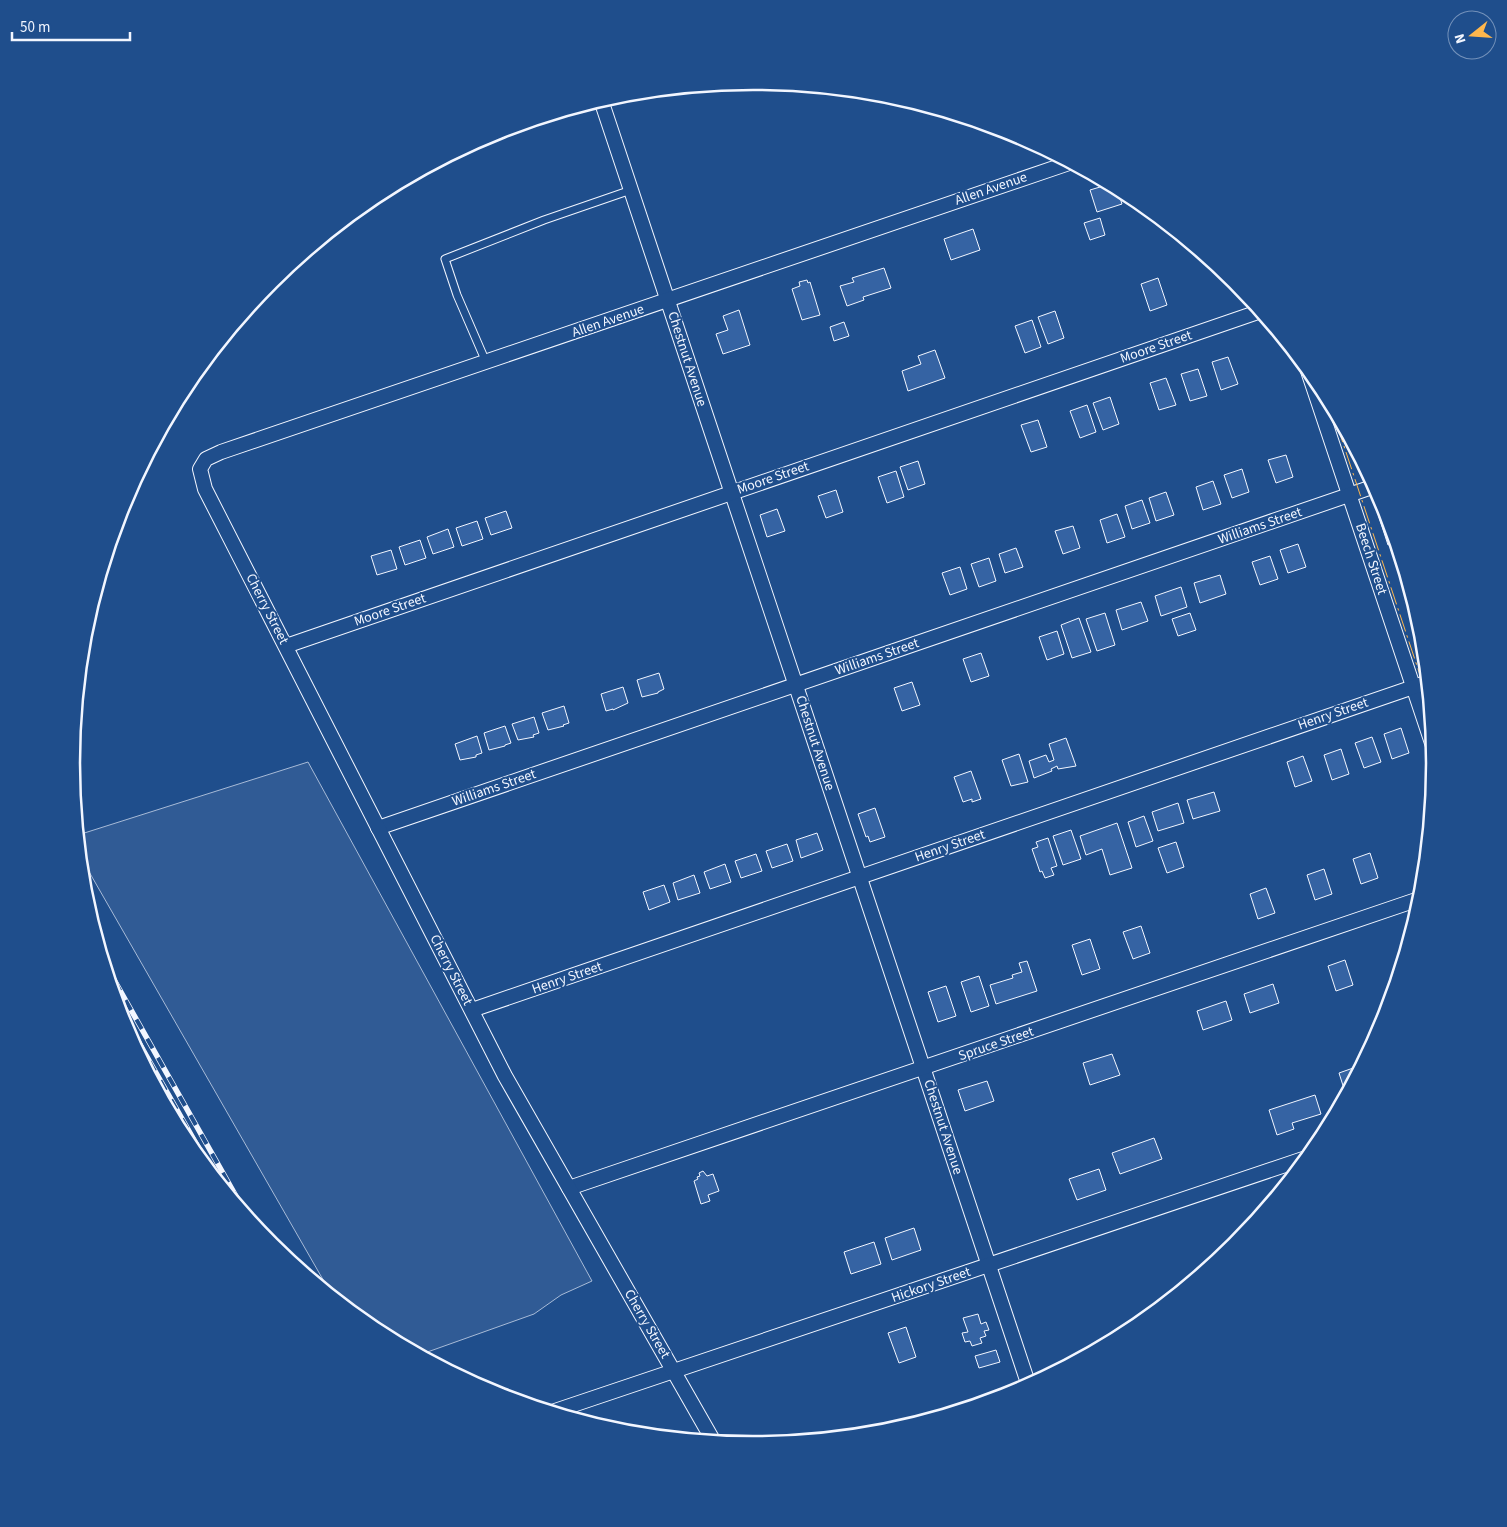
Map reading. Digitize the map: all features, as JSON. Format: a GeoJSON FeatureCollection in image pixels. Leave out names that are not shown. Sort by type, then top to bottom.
{"type":"FeatureCollection","features":[{"type":"Feature","properties":{"kind":"street","name":"Chestnut Avenue"},"geometry":{"type":"LineString","coordinates":[[603,107],[1027,1379]]}},
{"type":"Feature","properties":{"kind":"street","name":"Allen Avenue"},"geometry":{"type":"LineString","coordinates":[[205,489],[200,470],[206,460],[221,452],[1062,165]]}},
{"type":"Feature","properties":{"kind":"street","name":"Moore Street"},"geometry":{"type":"LineString","coordinates":[[286,646],[1254,313]]}},
{"type":"Feature","properties":{"kind":"street","name":"Beech Street"},"geometry":{"type":"LineString","coordinates":[[1315,393],[1426,726]]}},
{"type":"Feature","properties":{"kind":"street","name":"Williams Street"},"geometry":{"type":"LineString","coordinates":[[378,828],[1368,488]]}},
{"type":"Feature","properties":{"kind":"street","name":"Cherry Street"},"geometry":{"type":"LineString","coordinates":[[205,489],[505,1076],[711,1436]]}},
{"type":"Feature","properties":{"kind":"street","name":"Henry Street"},"geometry":{"type":"LineString","coordinates":[[472,1010],[1422,684]]}},
{"type":"Feature","properties":{"kind":"street","name":"Spruce Street"},"geometry":{"type":"LineString","coordinates":[[569,1188],[1413,901]]}},
{"type":"Feature","properties":{"kind":"street","name":"Hickory Street"},"geometry":{"type":"LineString","coordinates":[[562,1409],[1297,1161]]}},
{"type":"Feature","properties":{"kind":"lane"},"geometry":{"type":"LineString","coordinates":[[486,363],[457,295],[445,259],[544,220],[631,190]]}},
{"type":"Feature","properties":{"kind":"shaded area"},"geometry":{"type":"Polygon","coordinates":[[[308,762],[592,1281],[561,1295],[534,1314],[427,1352],[379,1323],[325,1283],[89,872],[84,833],[308,762]]]}},
{"type":"Feature","properties":{"kind":"building"},"geometry":{"type":"Polygon","coordinates":[[[1101,187],[1121,199],[1122,204],[1097,212],[1090,190],[1101,187]]]}},
{"type":"Feature","properties":{"kind":"building"},"geometry":{"type":"Polygon","coordinates":[[[1100,218],[1105,235],[1090,240],[1084,223],[1100,218]]]}},
{"type":"Feature","properties":{"kind":"building"},"geometry":{"type":"Polygon","coordinates":[[[973,229],[980,250],[951,260],[944,239],[973,229]]]}},
{"type":"Feature","properties":{"kind":"building"},"geometry":{"type":"Polygon","coordinates":[[[884,268],[891,288],[863,297],[864,300],[847,306],[840,286],[854,282],[852,278],[884,268]]]}},
{"type":"Feature","properties":{"kind":"building"},"geometry":{"type":"Polygon","coordinates":[[[1158,278],[1167,305],[1150,311],[1141,284],[1158,278]]]}},
{"type":"Feature","properties":{"kind":"building"},"geometry":{"type":"Polygon","coordinates":[[[807,280],[808,283],[810,282],[820,315],[802,320],[792,289],[800,286],[799,282],[807,280]]]}},
{"type":"Feature","properties":{"kind":"building"},"geometry":{"type":"Polygon","coordinates":[[[739,310],[750,345],[723,354],[716,334],[728,330],[723,316],[739,310]]]}},
{"type":"Feature","properties":{"kind":"building"},"geometry":{"type":"Polygon","coordinates":[[[1055,311],[1064,338],[1048,344],[1038,317],[1055,311]]]}},
{"type":"Feature","properties":{"kind":"building"},"geometry":{"type":"Polygon","coordinates":[[[1032,320],[1041,347],[1025,353],[1015,326],[1032,320]]]}},
{"type":"Feature","properties":{"kind":"building"},"geometry":{"type":"Polygon","coordinates":[[[844,322],[849,336],[834,341],[830,327],[844,322]]]}},
{"type":"Feature","properties":{"kind":"building"},"geometry":{"type":"Polygon","coordinates":[[[935,350],[945,378],[908,391],[902,371],[921,364],[918,356],[935,350]]]}},
{"type":"Feature","properties":{"kind":"building"},"geometry":{"type":"Polygon","coordinates":[[[1228,357],[1238,384],[1221,390],[1212,362],[1228,357]]]}},
{"type":"Feature","properties":{"kind":"building"},"geometry":{"type":"Polygon","coordinates":[[[1198,369],[1207,396],[1190,401],[1181,374],[1198,369]]]}},
{"type":"Feature","properties":{"kind":"building"},"geometry":{"type":"Polygon","coordinates":[[[1166,378],[1176,405],[1159,410],[1150,383],[1166,378]]]}},
{"type":"Feature","properties":{"kind":"building"},"geometry":{"type":"Polygon","coordinates":[[[1110,397],[1119,424],[1103,430],[1093,403],[1110,397]]]}},
{"type":"Feature","properties":{"kind":"building"},"geometry":{"type":"Polygon","coordinates":[[[1087,405],[1096,432],[1080,438],[1070,411],[1087,405]]]}},
{"type":"Feature","properties":{"kind":"building"},"geometry":{"type":"Polygon","coordinates":[[[1038,420],[1047,447],[1031,452],[1021,425],[1038,420]]]}},
{"type":"Feature","properties":{"kind":"building"},"geometry":{"type":"Polygon","coordinates":[[[1286,455],[1293,477],[1276,483],[1268,460],[1286,455]]]}},
{"type":"Feature","properties":{"kind":"building"},"geometry":{"type":"Polygon","coordinates":[[[918,461],[925,484],[908,490],[900,467],[918,461]]]}},
{"type":"Feature","properties":{"kind":"building"},"geometry":{"type":"Polygon","coordinates":[[[1242,469],[1249,492],[1232,498],[1224,475],[1242,469]]]}},
{"type":"Feature","properties":{"kind":"building"},"geometry":{"type":"Polygon","coordinates":[[[896,471],[904,497],[887,503],[878,477],[896,471]]]}},
{"type":"Feature","properties":{"kind":"building"},"geometry":{"type":"Polygon","coordinates":[[[1213,481],[1221,504],[1203,510],[1196,487],[1213,481]]]}},
{"type":"Feature","properties":{"kind":"building"},"geometry":{"type":"Polygon","coordinates":[[[836,490],[843,512],[826,518],[818,496],[836,490]]]}},
{"type":"Feature","properties":{"kind":"building"},"geometry":{"type":"Polygon","coordinates":[[[1166,492],[1174,515],[1156,521],[1149,498],[1166,492]]]}},
{"type":"Feature","properties":{"kind":"building"},"geometry":{"type":"Polygon","coordinates":[[[1142,500],[1150,523],[1132,529],[1125,506],[1142,500]]]}},
{"type":"Feature","properties":{"kind":"building"},"geometry":{"type":"Polygon","coordinates":[[[777,509],[785,531],[767,537],[760,515],[777,509]]]}},
{"type":"Feature","properties":{"kind":"building"},"geometry":{"type":"Polygon","coordinates":[[[506,511],[512,528],[491,535],[485,518],[506,511]]]}},
{"type":"Feature","properties":{"kind":"building"},"geometry":{"type":"Polygon","coordinates":[[[1117,514],[1125,537],[1107,543],[1100,520],[1117,514]]]}},
{"type":"Feature","properties":{"kind":"building"},"geometry":{"type":"Polygon","coordinates":[[[1379,517],[1390,544],[1388,545],[1379,517]]]}},
{"type":"Feature","properties":{"kind":"building"},"geometry":{"type":"Polygon","coordinates":[[[477,521],[483,539],[462,546],[456,528],[477,521]]]}},
{"type":"Feature","properties":{"kind":"building"},"geometry":{"type":"Polygon","coordinates":[[[1073,526],[1080,548],[1063,554],[1055,531],[1073,526]]]}},
{"type":"Feature","properties":{"kind":"building"},"geometry":{"type":"Polygon","coordinates":[[[448,529],[454,547],[433,554],[427,537],[448,529]]]}},
{"type":"Feature","properties":{"kind":"building"},"geometry":{"type":"Polygon","coordinates":[[[420,540],[426,558],[405,565],[399,547],[420,540]]]}},
{"type":"Feature","properties":{"kind":"building"},"geometry":{"type":"Polygon","coordinates":[[[1298,544],[1306,567],[1288,573],[1280,550],[1298,544]]]}},
{"type":"Feature","properties":{"kind":"building"},"geometry":{"type":"Polygon","coordinates":[[[1016,548],[1023,567],[1005,573],[999,554],[1016,548]]]}},
{"type":"Feature","properties":{"kind":"building"},"geometry":{"type":"Polygon","coordinates":[[[391,550],[397,569],[377,575],[371,556],[391,550]]]}},
{"type":"Feature","properties":{"kind":"building"},"geometry":{"type":"Polygon","coordinates":[[[1270,556],[1278,579],[1260,585],[1252,562],[1270,556]]]}},
{"type":"Feature","properties":{"kind":"building"},"geometry":{"type":"Polygon","coordinates":[[[989,558],[996,581],[979,587],[971,564],[989,558]]]}},
{"type":"Feature","properties":{"kind":"building"},"geometry":{"type":"Polygon","coordinates":[[[960,567],[967,589],[950,595],[942,573],[960,567]]]}},
{"type":"Feature","properties":{"kind":"building"},"geometry":{"type":"Polygon","coordinates":[[[1220,575],[1226,594],[1200,603],[1194,583],[1220,575]]]}},
{"type":"Feature","properties":{"kind":"building"},"geometry":{"type":"Polygon","coordinates":[[[1181,587],[1187,607],[1161,616],[1155,596],[1181,587]]]}},
{"type":"Feature","properties":{"kind":"building"},"geometry":{"type":"Polygon","coordinates":[[[1141,602],[1148,621],[1122,630],[1116,610],[1141,602]]]}},
{"type":"Feature","properties":{"kind":"building"},"geometry":{"type":"Polygon","coordinates":[[[1105,613],[1115,645],[1097,651],[1086,619],[1105,613]]]}},
{"type":"Feature","properties":{"kind":"building"},"geometry":{"type":"Polygon","coordinates":[[[1190,613],[1196,630],[1178,636],[1172,619],[1190,613]]]}},
{"type":"Feature","properties":{"kind":"building"},"geometry":{"type":"Polygon","coordinates":[[[1079,618],[1091,652],[1072,658],[1061,625],[1079,618]]]}},
{"type":"Feature","properties":{"kind":"building"},"geometry":{"type":"Polygon","coordinates":[[[1057,631],[1064,654],[1047,660],[1039,637],[1057,631]]]}},
{"type":"Feature","properties":{"kind":"building"},"geometry":{"type":"Polygon","coordinates":[[[981,653],[989,676],[971,682],[963,659],[981,653]]]}},
{"type":"Feature","properties":{"kind":"building"},"geometry":{"type":"Polygon","coordinates":[[[659,673],[664,689],[658,693],[642,697],[637,680],[659,673]]]}},
{"type":"Feature","properties":{"kind":"building"},"geometry":{"type":"Polygon","coordinates":[[[912,682],[920,705],[902,711],[894,688],[912,682]]]}},
{"type":"Feature","properties":{"kind":"building"},"geometry":{"type":"Polygon","coordinates":[[[623,687],[628,703],[606,711],[601,694],[623,687]]]}},
{"type":"Feature","properties":{"kind":"building"},"geometry":{"type":"Polygon","coordinates":[[[564,706],[569,723],[548,730],[542,713],[564,706]]]}},
{"type":"Feature","properties":{"kind":"building"},"geometry":{"type":"Polygon","coordinates":[[[534,717],[539,733],[533,735],[534,737],[518,740],[512,724],[534,717]]]}},
{"type":"Feature","properties":{"kind":"building"},"geometry":{"type":"Polygon","coordinates":[[[505,726],[511,743],[489,750],[484,733],[505,726]]]}},
{"type":"Feature","properties":{"kind":"building"},"geometry":{"type":"Polygon","coordinates":[[[1401,728],[1409,753],[1392,759],[1384,734],[1401,728]]]}},
{"type":"Feature","properties":{"kind":"building"},"geometry":{"type":"Polygon","coordinates":[[[477,736],[482,753],[476,755],[476,757],[460,760],[455,744],[477,736]]]}},
{"type":"Feature","properties":{"kind":"building"},"geometry":{"type":"Polygon","coordinates":[[[1372,737],[1381,762],[1364,768],[1355,743],[1372,737]]]}},
{"type":"Feature","properties":{"kind":"building"},"geometry":{"type":"Polygon","coordinates":[[[1066,738],[1076,766],[1058,769],[1057,766],[1051,769],[1052,771],[1034,778],[1029,761],[1046,755],[1049,762],[1054,760],[1049,744],[1066,738]]]}},
{"type":"Feature","properties":{"kind":"building"},"geometry":{"type":"Polygon","coordinates":[[[1341,749],[1349,774],[1332,780],[1324,755],[1341,749]]]}},
{"type":"Feature","properties":{"kind":"building"},"geometry":{"type":"Polygon","coordinates":[[[1019,754],[1028,782],[1011,786],[1002,760],[1019,754]]]}},
{"type":"Feature","properties":{"kind":"building"},"geometry":{"type":"Polygon","coordinates":[[[1303,756],[1312,781],[1295,787],[1287,762],[1303,756]]]}},
{"type":"Feature","properties":{"kind":"building"},"geometry":{"type":"Polygon","coordinates":[[[971,771],[981,799],[963,802],[954,777],[971,771]]]}},
{"type":"Feature","properties":{"kind":"building"},"geometry":{"type":"Polygon","coordinates":[[[1214,792],[1220,811],[1193,819],[1187,800],[1214,792]]]}},
{"type":"Feature","properties":{"kind":"building"},"geometry":{"type":"Polygon","coordinates":[[[1178,803],[1184,823],[1158,831],[1152,812],[1178,803]]]}},
{"type":"Feature","properties":{"kind":"building"},"geometry":{"type":"Polygon","coordinates":[[[875,808],[885,837],[870,842],[868,836],[866,837],[858,814],[875,808]]]}},
{"type":"Feature","properties":{"kind":"building"},"geometry":{"type":"Polygon","coordinates":[[[1144,816],[1153,841],[1136,847],[1128,822],[1144,816]]]}},
{"type":"Feature","properties":{"kind":"building"},"geometry":{"type":"Polygon","coordinates":[[[1117,823],[1132,868],[1110,875],[1102,849],[1086,855],[1080,836],[1117,823]]]}},
{"type":"Feature","properties":{"kind":"building"},"geometry":{"type":"Polygon","coordinates":[[[1071,830],[1081,859],[1063,865],[1053,836],[1071,830]]]}},
{"type":"Feature","properties":{"kind":"building"},"geometry":{"type":"Polygon","coordinates":[[[817,833],[823,850],[801,858],[796,840],[817,833]]]}},
{"type":"Feature","properties":{"kind":"building"},"geometry":{"type":"Polygon","coordinates":[[[1048,838],[1057,866],[1051,868],[1054,875],[1045,878],[1042,871],[1040,872],[1032,849],[1038,847],[1036,842],[1048,838]]]}},
{"type":"Feature","properties":{"kind":"building"},"geometry":{"type":"Polygon","coordinates":[[[1176,842],[1184,867],[1167,873],[1158,848],[1176,842]]]}},
{"type":"Feature","properties":{"kind":"building"},"geometry":{"type":"Polygon","coordinates":[[[787,844],[793,861],[772,868],[766,851],[787,844]]]}},
{"type":"Feature","properties":{"kind":"building"},"geometry":{"type":"Polygon","coordinates":[[[1370,853],[1378,878],[1361,884],[1353,859],[1370,853]]]}},
{"type":"Feature","properties":{"kind":"building"},"geometry":{"type":"Polygon","coordinates":[[[756,854],[762,871],[741,878],[735,861],[756,854]]]}},
{"type":"Feature","properties":{"kind":"building"},"geometry":{"type":"Polygon","coordinates":[[[725,864],[731,882],[710,889],[704,872],[725,864]]]}},
{"type":"Feature","properties":{"kind":"building"},"geometry":{"type":"Polygon","coordinates":[[[1324,869],[1332,894],[1315,900],[1307,875],[1324,869]]]}},
{"type":"Feature","properties":{"kind":"building"},"geometry":{"type":"Polygon","coordinates":[[[694,875],[700,893],[678,900],[673,883],[694,875]]]}},
{"type":"Feature","properties":{"kind":"building"},"geometry":{"type":"Polygon","coordinates":[[[664,885],[670,902],[649,910],[643,892],[664,885]]]}},
{"type":"Feature","properties":{"kind":"building"},"geometry":{"type":"Polygon","coordinates":[[[1266,888],[1275,913],[1258,919],[1250,894],[1266,888]]]}},
{"type":"Feature","properties":{"kind":"building"},"geometry":{"type":"Polygon","coordinates":[[[1141,926],[1150,953],[1133,959],[1123,932],[1141,926]]]}},
{"type":"Feature","properties":{"kind":"building"},"geometry":{"type":"Polygon","coordinates":[[[1090,939],[1100,969],[1082,975],[1072,945],[1090,939]]]}},
{"type":"Feature","properties":{"kind":"building"},"geometry":{"type":"Polygon","coordinates":[[[1345,960],[1353,985],[1336,991],[1328,966],[1345,960]]]}},
{"type":"Feature","properties":{"kind":"building"},"geometry":{"type":"Polygon","coordinates":[[[1027,961],[1037,991],[996,1004],[990,985],[1013,978],[1012,975],[1022,972],[1019,963],[1027,961]]]}},
{"type":"Feature","properties":{"kind":"building"},"geometry":{"type":"Polygon","coordinates":[[[979,976],[989,1006],[971,1012],[961,982],[979,976]]]}},
{"type":"Feature","properties":{"kind":"building"},"geometry":{"type":"Polygon","coordinates":[[[1273,984],[1279,1003],[1250,1013],[1244,994],[1273,984]]]}},
{"type":"Feature","properties":{"kind":"building"},"geometry":{"type":"Polygon","coordinates":[[[946,986],[956,1016],[938,1022],[928,992],[946,986]]]}},
{"type":"Feature","properties":{"kind":"building"},"geometry":{"type":"Polygon","coordinates":[[[1226,1001],[1232,1020],[1203,1030],[1197,1011],[1226,1001]]]}},
{"type":"Feature","properties":{"kind":"building"},"geometry":{"type":"Polygon","coordinates":[[[1112,1054],[1120,1075],[1090,1085],[1083,1063],[1112,1054]]]}},
{"type":"Feature","properties":{"kind":"building"},"geometry":{"type":"Polygon","coordinates":[[[1354,1068],[1344,1088],[1339,1073],[1354,1068]]]}},
{"type":"Feature","properties":{"kind":"building"},"geometry":{"type":"Polygon","coordinates":[[[987,1081],[994,1101],[965,1111],[958,1090],[987,1081]]]}},
{"type":"Feature","properties":{"kind":"building"},"geometry":{"type":"Polygon","coordinates":[[[1315,1095],[1321,1114],[1292,1123],[1294,1129],[1277,1135],[1269,1110],[1315,1095]]]}},
{"type":"Feature","properties":{"kind":"building"},"geometry":{"type":"Polygon","coordinates":[[[1154,1138],[1162,1159],[1120,1174],[1112,1153],[1154,1138]]]}},
{"type":"Feature","properties":{"kind":"building"},"geometry":{"type":"Polygon","coordinates":[[[1099,1169],[1106,1190],[1077,1200],[1069,1179],[1099,1169]]]}},
{"type":"Feature","properties":{"kind":"building"},"geometry":{"type":"Polygon","coordinates":[[[703,1171],[707,1176],[713,1174],[719,1191],[708,1195],[710,1201],[701,1204],[694,1181],[700,1176],[699,1173],[703,1171]]]}},
{"type":"Feature","properties":{"kind":"building"},"geometry":{"type":"Polygon","coordinates":[[[914,1228],[921,1250],[892,1260],[885,1238],[914,1228]]]}},
{"type":"Feature","properties":{"kind":"building"},"geometry":{"type":"Polygon","coordinates":[[[874,1242],[881,1264],[851,1274],[844,1252],[874,1242]]]}},
{"type":"Feature","properties":{"kind":"building"},"geometry":{"type":"Polygon","coordinates":[[[978,1314],[981,1324],[986,1322],[989,1330],[984,1331],[986,1336],[980,1338],[982,1343],[972,1346],[970,1341],[965,1342],[962,1333],[968,1332],[963,1318],[978,1314]]]}},
{"type":"Feature","properties":{"kind":"building"},"geometry":{"type":"Polygon","coordinates":[[[906,1327],[916,1357],[899,1363],[888,1333],[906,1327]]]}},
{"type":"Feature","properties":{"kind":"building"},"geometry":{"type":"Polygon","coordinates":[[[996,1350],[1000,1362],[979,1368],[975,1356],[996,1350]]]}},
{"type":"Feature","properties":{"kind":"railway"},"geometry":{"type":"LineString","coordinates":[[119,989],[233,1191]]}},
{"type":"Feature","properties":{"kind":"railway"},"geometry":{"type":"LineString","coordinates":[[148,1059],[183,1121]]}},
{"type":"Feature","properties":{"kind":"power"},"geometry":{"type":"LineString","coordinates":[[1339,430],[1421,679]]}}]}
